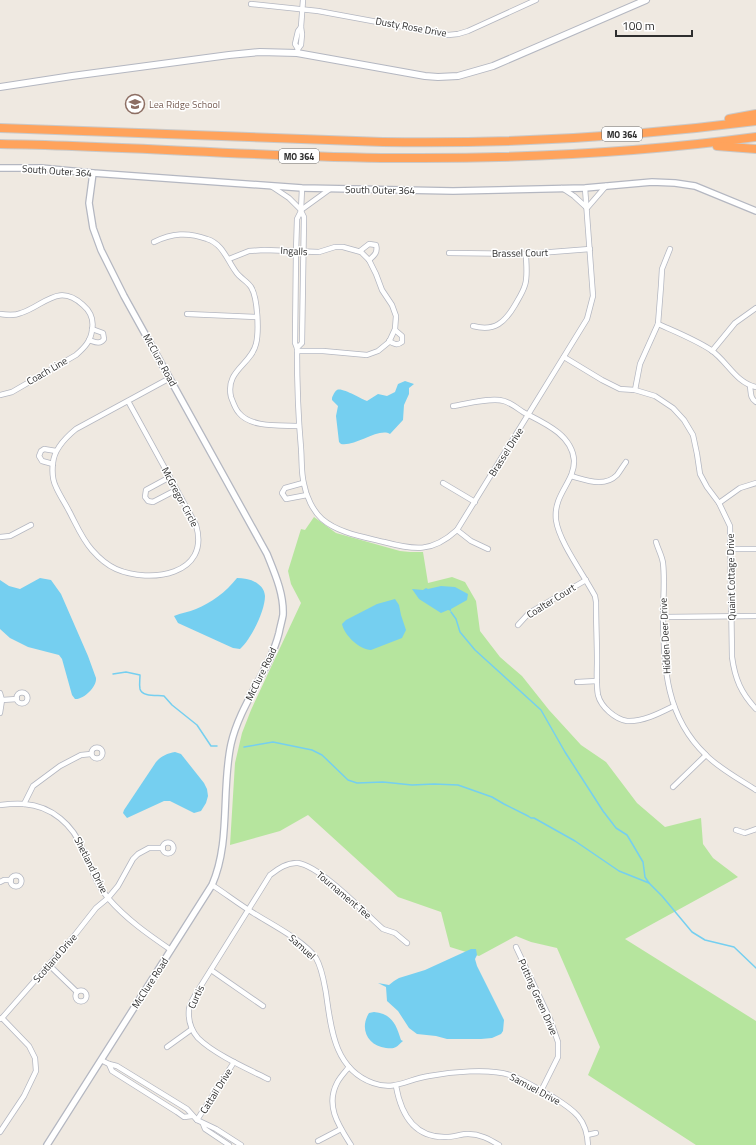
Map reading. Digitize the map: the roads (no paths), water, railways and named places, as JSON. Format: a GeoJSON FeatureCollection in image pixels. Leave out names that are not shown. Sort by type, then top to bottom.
{"type":"FeatureCollection","features":[{"type":"Feature","properties":{"kind":"highway"},"geometry":{"type":"LineString","coordinates":[[673,130],[702,123],[756,114]]}},
{"type":"Feature","properties":{"kind":"highway","name":"MO 364"},"geometry":{"type":"LineString","coordinates":[[0,128],[40,128],[202,136],[401,142],[532,140],[673,130],[756,121]]}},
{"type":"Feature","properties":{"kind":"highway","name":"MO 364"},"geometry":{"type":"LineString","coordinates":[[0,144],[245,154],[423,158],[542,156],[698,144],[756,137]]}},
{"type":"Feature","properties":{"kind":"highway"},"geometry":{"type":"LineString","coordinates":[[698,144],[756,149]]}},
{"type":"Feature","properties":{"kind":"main road"},"geometry":{"type":"LineString","coordinates":[[0,87],[229,55],[260,52],[298,51],[425,76],[458,76],[492,66],[646,0]]}},
{"type":"Feature","properties":{"kind":"street"},"geometry":{"type":"LineString","coordinates":[[298,51],[295,44],[298,31],[301,27],[303,0]]}},
{"type":"Feature","properties":{"kind":"street","name":"Dusty Rose Drive"},"geometry":{"type":"LineString","coordinates":[[251,4],[302,8],[441,34],[458,34],[468,31],[536,0]]}},
{"type":"Feature","properties":{"kind":"street","name":"South Outer 364"},"geometry":{"type":"LineString","coordinates":[[0,168],[41,168],[271,186],[330,189],[453,191],[585,188],[652,182],[675,183],[695,186],[756,211]]}},
{"type":"Feature","properties":{"kind":"street","name":"McClure Road"},"geometry":{"type":"LineString","coordinates":[[47,1145],[212,885],[217,873],[221,856],[231,744],[240,717],[275,647],[282,615],[280,589],[267,554],[124,296],[101,250],[93,228],[90,203],[93,173]]}},
{"type":"Feature","properties":{"kind":"street"},"geometry":{"type":"LineString","coordinates":[[271,186],[289,198],[301,210],[330,189]]}},
{"type":"Feature","properties":{"kind":"street"},"geometry":{"type":"LineString","coordinates":[[562,188],[574,196],[586,208],[606,186]]}},
{"type":"Feature","properties":{"kind":"street","name":"Brassel Drive"},"geometry":{"type":"LineString","coordinates":[[302,188],[301,210],[297,218],[295,343],[297,350],[299,426],[303,482],[308,500],[322,519],[336,528],[408,548],[422,548],[449,538],[457,530],[529,415],[586,319],[593,296],[585,188]]}},
{"type":"Feature","properties":{"kind":"street","name":"Brassel Drive"},"geometry":{"type":"LineString","coordinates":[[297,350],[302,343],[302,252],[304,217],[301,210]]}},
{"type":"Feature","properties":{"kind":"street"},"geometry":{"type":"LineString","coordinates":[[154,242],[167,236],[185,234],[210,240],[224,251],[236,273],[251,287],[255,298],[257,316],[256,344],[250,355],[233,376],[230,388],[238,413],[248,421],[257,424],[299,426]]}},
{"type":"Feature","properties":{"kind":"street","name":"Ingalls"},"geometry":{"type":"LineString","coordinates":[[228,259],[248,251],[269,250],[319,252],[335,247],[343,247],[360,251],[369,244],[376,245],[376,254],[369,260]]}},
{"type":"Feature","properties":{"kind":"street"},"geometry":{"type":"LineString","coordinates":[[635,390],[640,364],[658,324],[662,286],[662,269],[670,249]]}},
{"type":"Feature","properties":{"kind":"street","name":"Brassel Court"},"geometry":{"type":"LineString","coordinates":[[450,253],[526,254],[590,250]]}},
{"type":"Feature","properties":{"kind":"street"},"geometry":{"type":"LineString","coordinates":[[297,350],[367,355],[378,351],[389,341],[395,330],[396,316],[392,305],[382,290],[369,260],[360,251]]}},
{"type":"Feature","properties":{"kind":"street"},"geometry":{"type":"LineString","coordinates":[[473,326],[484,329],[491,328],[509,316],[526,284],[526,254]]}},
{"type":"Feature","properties":{"kind":"street","name":"Coach Line"},"geometry":{"type":"LineString","coordinates":[[0,314],[10,315],[22,313],[49,298],[63,295],[75,298],[85,307],[91,316],[92,329],[85,347],[76,355],[12,392],[0,395]]}},
{"type":"Feature","properties":{"kind":"street"},"geometry":{"type":"LineString","coordinates":[[712,350],[735,323],[756,308]]}},
{"type":"Feature","properties":{"kind":"street"},"geometry":{"type":"LineString","coordinates":[[186,314],[257,316]]}},
{"type":"Feature","properties":{"kind":"street"},"geometry":{"type":"LineString","coordinates":[[658,324],[683,334],[712,350],[738,378],[750,386],[756,387]]}},
{"type":"Feature","properties":{"kind":"street","name":"Coach Line"},"geometry":{"type":"LineString","coordinates":[[89,340],[98,343],[102,342],[104,339],[103,333],[92,329]]}},
{"type":"Feature","properties":{"kind":"street"},"geometry":{"type":"LineString","coordinates":[[389,341],[394,344],[399,344],[402,342],[402,336],[395,330]]}},
{"type":"Feature","properties":{"kind":"street","name":"Quaint Cottage Drive"},"geometry":{"type":"LineString","coordinates":[[564,357],[620,389],[635,390],[656,396],[673,408],[684,420],[693,435],[698,454],[700,474],[707,488],[719,503],[730,526],[732,657],[735,676],[739,688],[756,709]]}},
{"type":"Feature","properties":{"kind":"street","name":"McGregor Circle"},"geometry":{"type":"LineString","coordinates":[[128,401],[196,525],[199,535],[197,553],[184,567],[176,571],[146,577],[130,574],[115,568],[104,562],[92,550],[80,532],[56,486],[52,464],[56,452],[63,442],[76,429],[170,378]]}},
{"type":"Feature","properties":{"kind":"street"},"geometry":{"type":"LineString","coordinates":[[750,386],[752,399],[756,402]]}},
{"type":"Feature","properties":{"kind":"street"},"geometry":{"type":"LineString","coordinates":[[453,406],[494,400],[504,401],[554,429],[572,449],[574,461],[571,476],[556,505],[556,522],[560,536],[595,596],[598,695],[602,703],[610,712],[626,721],[648,717],[674,706]]}},
{"type":"Feature","properties":{"kind":"street"},"geometry":{"type":"LineString","coordinates":[[52,464],[42,461],[39,456],[41,451],[44,449],[56,452]]}},
{"type":"Feature","properties":{"kind":"street"},"geometry":{"type":"LineString","coordinates":[[571,476],[594,483],[610,480],[626,462]]}},
{"type":"Feature","properties":{"kind":"street"},"geometry":{"type":"LineString","coordinates":[[170,477],[146,490],[145,497],[148,501],[153,502],[176,490]]}},
{"type":"Feature","properties":{"kind":"street"},"geometry":{"type":"LineString","coordinates":[[303,482],[285,488],[282,493],[286,499],[307,494]]}},
{"type":"Feature","properties":{"kind":"street"},"geometry":{"type":"LineString","coordinates":[[443,483],[475,502]]}},
{"type":"Feature","properties":{"kind":"street"},"geometry":{"type":"LineString","coordinates":[[719,503],[740,488],[756,483]]}},
{"type":"Feature","properties":{"kind":"street"},"geometry":{"type":"LineString","coordinates":[[0,537],[10,536],[31,525]]}},
{"type":"Feature","properties":{"kind":"street"},"geometry":{"type":"LineString","coordinates":[[457,530],[471,541],[488,549]]}},
{"type":"Feature","properties":{"kind":"street","name":"Hidden Deer Drive"},"geometry":{"type":"LineString","coordinates":[[656,542],[662,562],[666,677],[674,706],[694,742],[706,755],[722,768],[756,790]]}},
{"type":"Feature","properties":{"kind":"street"},"geometry":{"type":"LineString","coordinates":[[731,549],[756,549]]}},
{"type":"Feature","properties":{"kind":"street","name":"Coalter Court"},"geometry":{"type":"LineString","coordinates":[[518,625],[529,613],[586,580]]}},
{"type":"Feature","properties":{"kind":"street"},"geometry":{"type":"LineString","coordinates":[[663,617],[756,616]]}},
{"type":"Feature","properties":{"kind":"street"},"geometry":{"type":"LineString","coordinates":[[577,682],[597,681]]}},
{"type":"Feature","properties":{"kind":"street"},"geometry":{"type":"LineString","coordinates":[[0,693],[2,700],[0,713]]}},
{"type":"Feature","properties":{"kind":"street"},"geometry":{"type":"LineString","coordinates":[[2,700],[17,698]]}},
{"type":"Feature","properties":{"kind":"street"},"geometry":{"type":"LineString","coordinates":[[24,804],[33,786],[60,766],[81,754],[91,754]]}},
{"type":"Feature","properties":{"kind":"street"},"geometry":{"type":"LineString","coordinates":[[673,787],[706,755]]}},
{"type":"Feature","properties":{"kind":"street","name":"Shetland Drive"},"geometry":{"type":"LineString","coordinates":[[0,805],[24,804],[44,808],[67,824],[76,835],[91,871],[108,898],[140,928],[171,950]]}},
{"type":"Feature","properties":{"kind":"street"},"geometry":{"type":"LineString","coordinates":[[736,830],[745,833],[756,829]]}},
{"type":"Feature","properties":{"kind":"street","name":"Scotland Drive"},"geometry":{"type":"LineString","coordinates":[[0,1132],[24,1096],[36,1071],[35,1058],[29,1046],[1,1018],[49,966],[96,908],[108,898],[118,886],[133,859],[138,854],[149,848],[163,848]]}},
{"type":"Feature","properties":{"kind":"street","name":"Tournament Tee"},"geometry":{"type":"LineString","coordinates":[[248,910],[270,875],[283,866],[297,863],[308,866],[324,876],[383,929],[395,933],[407,943]]}},
{"type":"Feature","properties":{"kind":"street"},"geometry":{"type":"LineString","coordinates":[[0,882],[4,880],[11,880]]}},
{"type":"Feature","properties":{"kind":"street","name":"Samuel"},"geometry":{"type":"LineString","coordinates":[[212,885],[248,910],[295,939],[316,958],[323,978],[335,1044],[349,1067]]}},
{"type":"Feature","properties":{"kind":"street","name":"Curtis"},"geometry":{"type":"LineString","coordinates":[[192,1029],[189,1019],[189,1008],[197,992],[248,910]]}},
{"type":"Feature","properties":{"kind":"street","name":"Putting Green Drive"},"geometry":{"type":"LineString","coordinates":[[516,947],[550,1020],[558,1042],[558,1057],[541,1091]]}},
{"type":"Feature","properties":{"kind":"street"},"geometry":{"type":"LineString","coordinates":[[49,966],[76,992]]}},
{"type":"Feature","properties":{"kind":"street"},"geometry":{"type":"LineString","coordinates":[[211,970],[263,1006]]}},
{"type":"Feature","properties":{"kind":"street"},"geometry":{"type":"LineString","coordinates":[[167,1047],[192,1029],[198,1038],[210,1047],[234,1062],[268,1079]]}},
{"type":"Feature","properties":{"kind":"street"},"geometry":{"type":"LineString","coordinates":[[101,1060],[122,1068],[187,1110],[192,1116],[203,1124],[216,1129],[241,1145]]}},
{"type":"Feature","properties":{"kind":"street","name":"Cattail Drive"},"geometry":{"type":"LineString","coordinates":[[197,1120],[234,1062]]}},
{"type":"Feature","properties":{"kind":"street"},"geometry":{"type":"LineString","coordinates":[[109,1064],[112,1072],[184,1117],[192,1116]]}},
{"type":"Feature","properties":{"kind":"street"},"geometry":{"type":"LineString","coordinates":[[349,1067],[337,1083],[333,1096],[332,1107],[334,1116],[351,1145]]}},
{"type":"Feature","properties":{"kind":"street","name":"Samuel Drive"},"geometry":{"type":"LineString","coordinates":[[349,1067],[371,1082],[396,1086],[428,1076],[474,1071],[508,1074],[563,1103],[578,1115],[586,1129],[588,1145]]}},
{"type":"Feature","properties":{"kind":"street"},"geometry":{"type":"LineString","coordinates":[[396,1086],[399,1101],[404,1114],[412,1124],[422,1132],[439,1137],[469,1134],[487,1137],[499,1145]]}},
{"type":"Feature","properties":{"kind":"street"},"geometry":{"type":"LineString","coordinates":[[203,1124],[205,1129],[229,1145]]}},
{"type":"Feature","properties":{"kind":"street"},"geometry":{"type":"LineString","coordinates":[[318,1141],[341,1129]]}},
{"type":"Feature","properties":{"kind":"street"},"geometry":{"type":"LineString","coordinates":[[587,1135],[596,1133]]}},
{"type":"Feature","properties":{"kind":"water"},"geometry":{"type":"Polygon","coordinates":[[[405,381],[414,384],[409,388],[409,394],[404,405],[403,420],[390,434],[380,433],[347,444],[341,444],[339,442],[336,416],[338,406],[332,400],[336,391],[343,390],[367,401],[378,394],[387,396],[395,392],[398,384],[405,381]]]}},
{"type":"Feature","properties":{"kind":"water"},"geometry":{"type":"Polygon","coordinates":[[[40,578],[51,580],[61,594],[96,678],[96,682],[92,689],[78,699],[75,699],[72,695],[62,659],[59,655],[28,647],[10,638],[0,629],[0,580],[9,586],[20,589],[40,578]]]}},
{"type":"Feature","properties":{"kind":"water"},"geometry":{"type":"Polygon","coordinates":[[[237,578],[250,580],[259,584],[264,591],[265,596],[263,609],[257,624],[249,639],[240,649],[233,648],[178,623],[174,616],[207,604],[223,592],[237,578]]]}},
{"type":"Feature","properties":{"kind":"water"},"geometry":{"type":"Polygon","coordinates":[[[441,586],[455,587],[468,594],[467,600],[451,609],[451,611],[448,610],[441,613],[419,599],[412,589],[423,590],[426,588],[428,589],[441,586]]]}},
{"type":"Feature","properties":{"kind":"water"},"geometry":{"type":"Polygon","coordinates":[[[395,599],[399,605],[406,630],[402,638],[371,650],[358,645],[349,637],[342,624],[346,620],[377,604],[395,599]]]}},
{"type":"Feature","properties":{"kind":"water"},"geometry":{"type":"Polygon","coordinates":[[[175,752],[181,754],[207,789],[208,796],[201,811],[194,813],[170,801],[164,801],[127,818],[123,813],[124,810],[156,762],[165,755],[175,752]]]}},
{"type":"Feature","properties":{"kind":"water"},"geometry":{"type":"Polygon","coordinates":[[[471,949],[476,949],[477,955],[475,959],[477,966],[504,1020],[503,1031],[501,1034],[492,1038],[481,1039],[447,1039],[417,1034],[409,1028],[398,1011],[387,1001],[386,987],[378,983],[389,985],[399,978],[425,970],[471,949]]]}},
{"type":"Feature","properties":{"kind":"water"},"geometry":{"type":"Polygon","coordinates":[[[374,1012],[385,1015],[395,1025],[401,1040],[403,1041],[397,1047],[380,1047],[374,1044],[367,1036],[365,1031],[366,1019],[369,1013],[374,1012]]]}},
{"type":"Feature","properties":{"kind":"waterway"},"geometry":{"type":"LineString","coordinates":[[451,612],[456,619],[460,632],[475,650],[541,710],[565,752],[603,811],[616,828],[627,835],[643,862],[645,877],[649,883],[692,932],[705,940],[734,947],[756,968]]}},
{"type":"Feature","properties":{"kind":"waterway"},"geometry":{"type":"LineString","coordinates":[[113,674],[126,672],[140,675],[141,692],[164,696],[172,705],[197,725],[211,746],[217,746]]}},
{"type":"Feature","properties":{"kind":"waterway"},"geometry":{"type":"LineString","coordinates":[[244,747],[273,742],[312,750],[322,755],[348,780],[357,783],[383,782],[412,785],[458,785],[492,797],[531,818],[534,818],[575,841],[619,871],[649,883]]}},
{"type":"Feature","properties":{"kind":"place","name":"Lea Ridge School"},"geometry":{"type":"Point","coordinates":[135,104]}}]}
